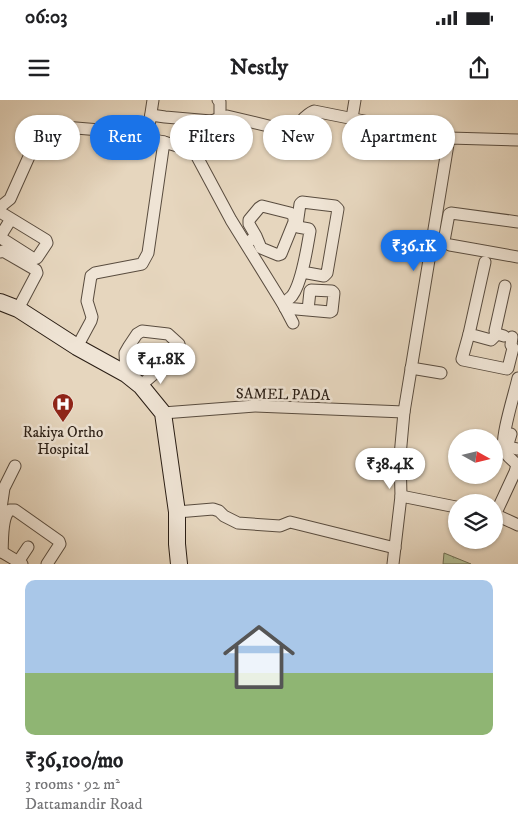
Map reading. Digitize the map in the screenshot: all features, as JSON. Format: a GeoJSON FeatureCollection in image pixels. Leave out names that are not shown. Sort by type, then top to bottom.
{"type":"FeatureCollection","features":[{"type":"Feature","properties":{"kind":"main road"},"geometry":{"type":"LineString","coordinates":[[0,302],[18,309],[77,347],[126,374],[140,386],[163,413],[177,512],[179,564]]}},
{"type":"Feature","properties":{"kind":"street"},"geometry":{"type":"LineString","coordinates":[[151,115],[153,100]]}},
{"type":"Feature","properties":{"kind":"street"},"geometry":{"type":"LineString","coordinates":[[217,115],[220,102],[218,100]]}},
{"type":"Feature","properties":{"kind":"street"},"geometry":{"type":"LineString","coordinates":[[352,115],[355,100]]}},
{"type":"Feature","properties":{"kind":"street"},"geometry":{"type":"LineString","coordinates":[[253,122],[289,131],[296,128],[306,114],[314,111],[342,116]]}},
{"type":"Feature","properties":{"kind":"street"},"geometry":{"type":"LineString","coordinates":[[0,208],[10,199],[40,132],[52,126],[90,129]]}},
{"type":"Feature","properties":{"kind":"street"},"geometry":{"type":"LineString","coordinates":[[455,138],[518,140]]}},
{"type":"Feature","properties":{"kind":"street"},"geometry":{"type":"LineString","coordinates":[[160,141],[170,144]]}},
{"type":"Feature","properties":{"kind":"street"},"geometry":{"type":"LineString","coordinates":[[77,347],[92,317],[87,301],[90,276],[95,273],[142,264],[148,253],[164,142]]}},
{"type":"Feature","properties":{"kind":"street"},"geometry":{"type":"LineString","coordinates":[[199,160],[231,220],[251,239],[261,248],[278,255],[281,254],[294,222],[294,216],[290,213],[262,206],[249,220],[251,239],[293,323]]}},
{"type":"Feature","properties":{"kind":"street"},"geometry":{"type":"LineString","coordinates":[[414,368],[445,160]]}},
{"type":"Feature","properties":{"kind":"street"},"geometry":{"type":"LineString","coordinates":[[284,306],[295,291],[302,272],[310,231],[297,225],[300,204],[302,202],[335,206],[338,209],[327,273],[324,276],[302,272]]}},
{"type":"Feature","properties":{"kind":"street"},"geometry":{"type":"LineString","coordinates":[[438,207],[518,215]]}},
{"type":"Feature","properties":{"kind":"street"},"geometry":{"type":"LineString","coordinates":[[0,212],[11,219]]}},
{"type":"Feature","properties":{"kind":"street"},"geometry":{"type":"LineString","coordinates":[[518,222],[451,213],[448,214],[446,229],[447,243],[518,257]]}},
{"type":"Feature","properties":{"kind":"street"},"geometry":{"type":"LineString","coordinates":[[434,227],[446,229]]}},
{"type":"Feature","properties":{"kind":"street"},"geometry":{"type":"LineString","coordinates":[[0,252],[3,251],[36,270],[37,273],[18,309]]}},
{"type":"Feature","properties":{"kind":"street"},"geometry":{"type":"LineString","coordinates":[[486,262],[463,360],[508,368],[513,348],[511,345],[515,338],[497,334],[494,331],[505,286]]}},
{"type":"Feature","properties":{"kind":"street"},"geometry":{"type":"LineString","coordinates":[[284,306],[308,310]]}},
{"type":"Feature","properties":{"kind":"street"},"geometry":{"type":"LineString","coordinates":[[126,374],[126,353],[137,334],[142,331],[168,334],[180,344],[180,348],[165,369],[150,376],[140,386]]}},
{"type":"Feature","properties":{"kind":"street"},"geometry":{"type":"LineString","coordinates":[[469,334],[491,340],[497,334]]}},
{"type":"Feature","properties":{"kind":"street"},"geometry":{"type":"LineString","coordinates":[[393,564],[402,496],[400,456],[404,412],[420,349]]}},
{"type":"Feature","properties":{"kind":"street"},"geometry":{"type":"LineString","coordinates":[[414,368],[441,373]]}},
{"type":"Feature","properties":{"kind":"street"},"geometry":{"type":"LineString","coordinates":[[516,453],[505,453],[503,447],[518,378]]}},
{"type":"Feature","properties":{"kind":"street","name":"SAMEL PADA"},"geometry":{"type":"LineString","coordinates":[[163,413],[255,406],[404,412]]}},
{"type":"Feature","properties":{"kind":"street"},"geometry":{"type":"LineString","coordinates":[[503,497],[517,465],[516,453],[508,444],[518,408]]}},
{"type":"Feature","properties":{"kind":"street"},"geometry":{"type":"LineString","coordinates":[[0,515],[4,488],[15,466]]}},
{"type":"Feature","properties":{"kind":"street"},"geometry":{"type":"LineString","coordinates":[[402,496],[448,505]]}},
{"type":"Feature","properties":{"kind":"street"},"geometry":{"type":"LineString","coordinates":[[28,547],[20,563],[1,552],[4,519],[10,510],[15,510],[59,541],[60,544],[47,564]]}},
{"type":"Feature","properties":{"kind":"street"},"geometry":{"type":"LineString","coordinates":[[177,512],[219,511],[224,516],[238,523],[280,526],[290,522],[395,548]]}},
{"type":"Feature","properties":{"kind":"street"},"geometry":{"type":"LineString","coordinates":[[503,518],[518,524]]}},
{"type":"Feature","properties":{"kind":"green space"},"geometry":{"type":"Polygon","coordinates":[[[444,553],[471,564],[443,564],[444,553]]]}},
{"type":"Feature","properties":{"kind":"place","name":"Rakiya Ortho Hospital"},"geometry":{"type":"Point","coordinates":[63,423]}}]}
